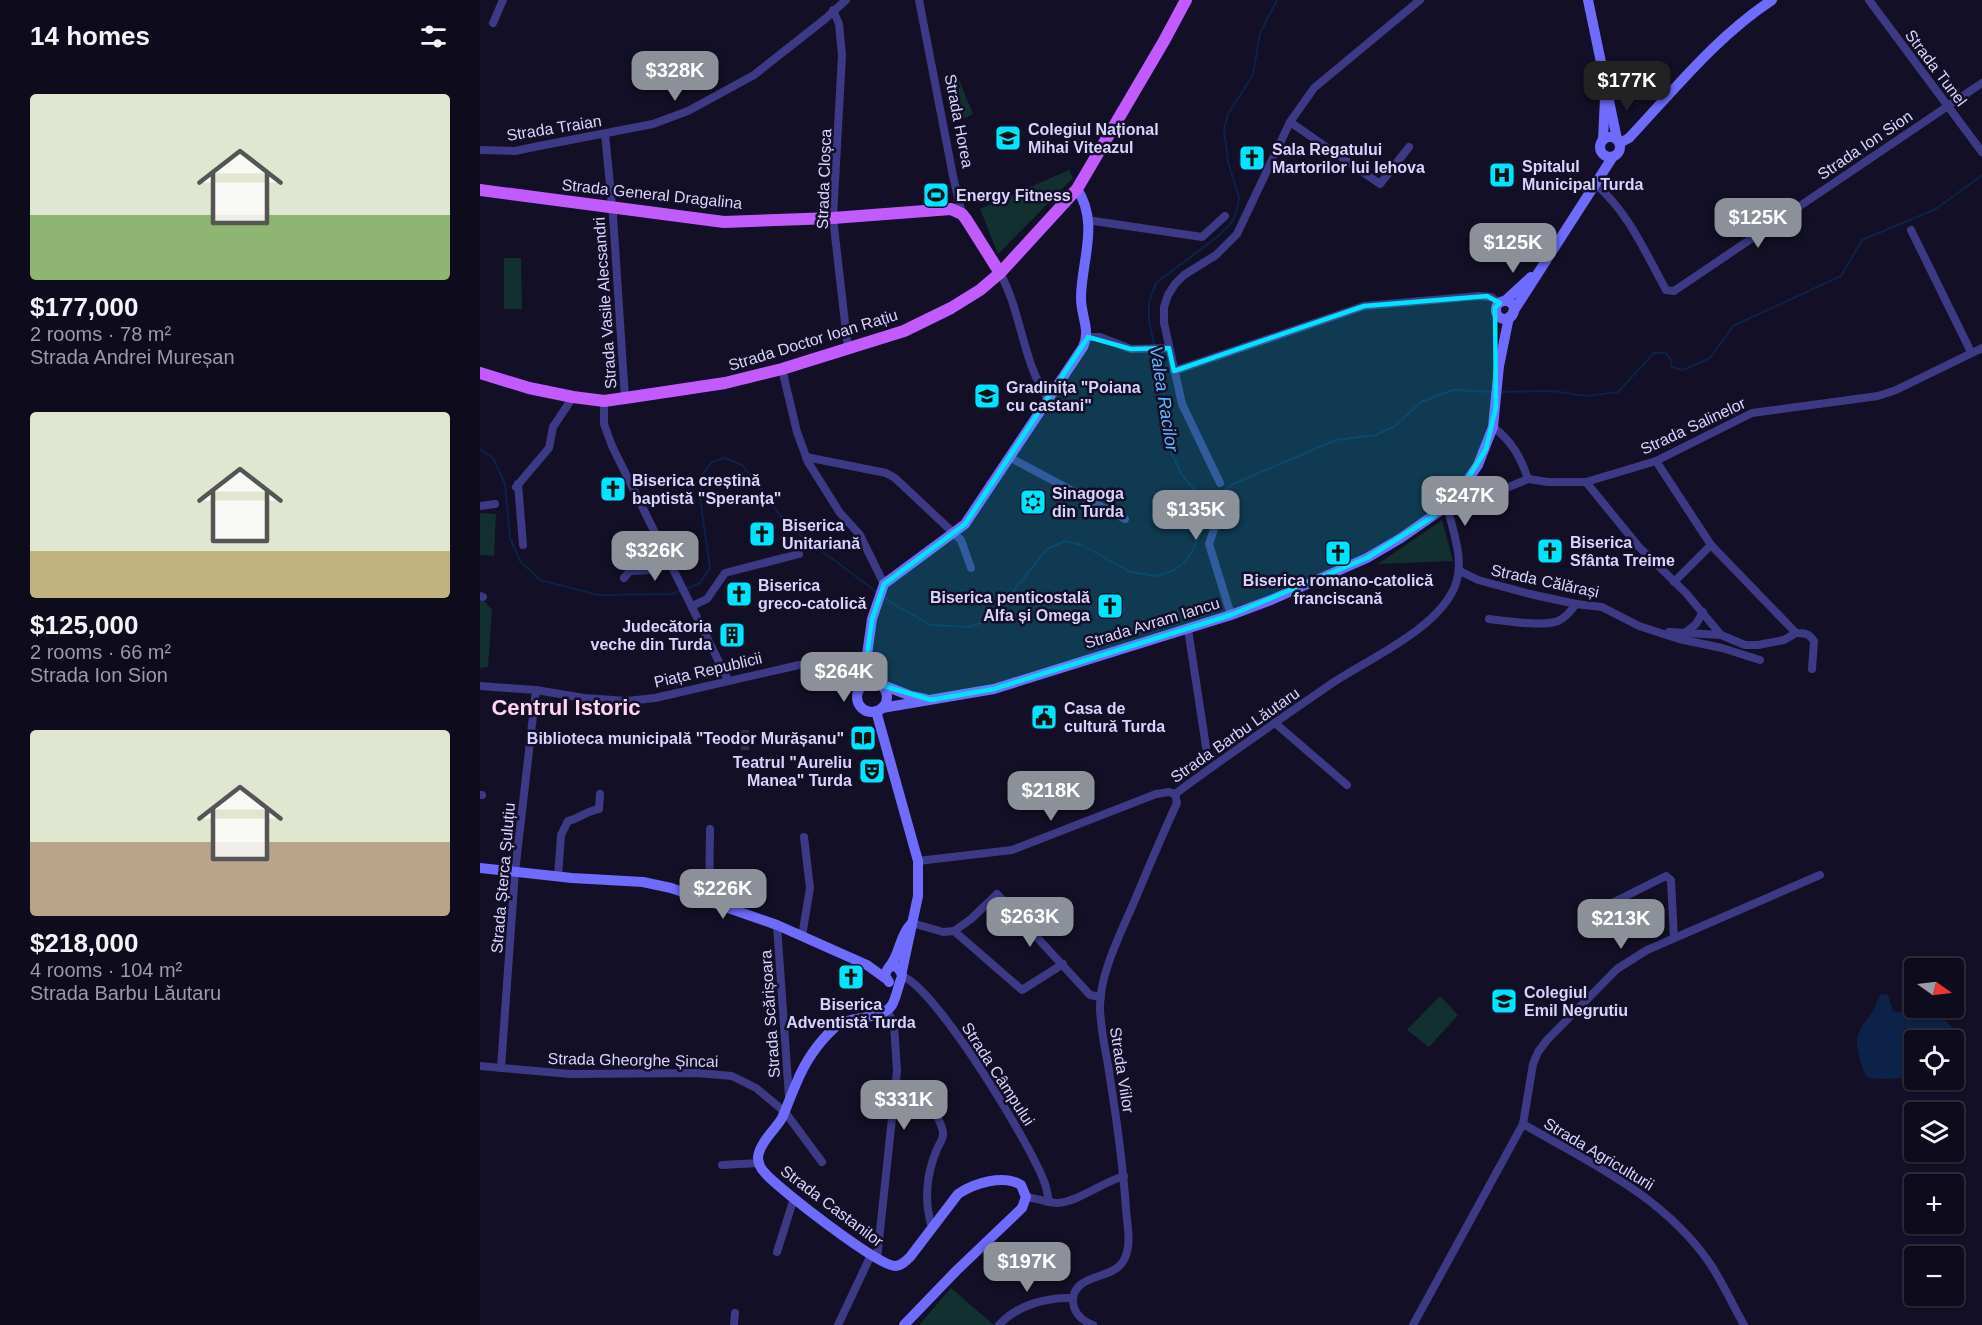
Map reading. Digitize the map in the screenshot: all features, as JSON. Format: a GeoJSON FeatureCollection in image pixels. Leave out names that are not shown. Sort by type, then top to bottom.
{"type":"FeatureCollection","features":[{"type":"Feature","properties":{"kind":"main road","name":"Strada Doctor Ioan Rațiu"},"geometry":{"type":"LineString","coordinates":[[480,373],[529,388],[604,401],[725,383],[782,369],[904,331],[951,308],[980,290],[1000,273],[1077,189],[1186,0]]}},
{"type":"Feature","properties":{"kind":"main road"},"geometry":{"type":"LineString","coordinates":[[1588,0],[1606,91],[1621,149],[1617,155],[1607,156]]}},
{"type":"Feature","properties":{"kind":"main road"},"geometry":{"type":"LineString","coordinates":[[1603,140],[1612,137],[1618,141],[1629,138],[1715,45],[1745,18],[1772,0]]}},
{"type":"Feature","properties":{"kind":"main road"},"geometry":{"type":"LineString","coordinates":[[1606,91],[1603,140],[1600,147],[1607,156]]}},
{"type":"Feature","properties":{"kind":"main road"},"geometry":{"type":"LineString","coordinates":[[1505,310],[1537,273],[1593,185],[1607,156]]}},
{"type":"Feature","properties":{"kind":"main road"},"geometry":{"type":"LineString","coordinates":[[887,1010],[892,1005],[902,975],[919,887],[918,861],[879,710],[887,696],[886,692],[872,683],[866,662],[872,619],[883,586],[955,533],[972,514],[1088,337],[1081,310],[1081,296],[1089,232],[1084,203],[1077,189]]}},
{"type":"Feature","properties":{"kind":"main road","name":"Strada General Dragalina"},"geometry":{"type":"LineString","coordinates":[[480,190],[724,222],[833,218],[943,208],[963,214]]}},
{"type":"Feature","properties":{"kind":"main road","name":"Strada Horea"},"geometry":{"type":"LineString","coordinates":[[963,214],[1000,273]]}},
{"type":"Feature","properties":{"kind":"main road","name":"Strada Avram Iancu"},"geometry":{"type":"LineString","coordinates":[[879,710],[994,688],[1188,629],[1271,600],[1367,558],[1401,538],[1447,508],[1478,465],[1493,427],[1505,310]]}},
{"type":"Feature","properties":{"kind":"main road"},"geometry":{"type":"LineString","coordinates":[[872,683],[858,692],[858,703],[865,711],[879,710]]}},
{"type":"Feature","properties":{"kind":"main road","name":"Strada Avram Iancu"},"geometry":{"type":"LineString","coordinates":[[872,683],[931,700]]}},
{"type":"Feature","properties":{"kind":"main road"},"geometry":{"type":"LineString","coordinates":[[480,868],[558,877],[643,882],[671,888],[777,925],[867,965],[886,980],[895,983],[902,975]]}},
{"type":"Feature","properties":{"kind":"main road"},"geometry":{"type":"LineString","coordinates":[[887,1010],[890,999],[885,970],[890,966],[902,937],[912,923]]}},
{"type":"Feature","properties":{"kind":"main road"},"geometry":{"type":"LineString","coordinates":[[890,966],[895,966],[902,975]]}},
{"type":"Feature","properties":{"kind":"main road","name":"Strada Castanilor"},"geometry":{"type":"LineString","coordinates":[[887,1010],[849,1019],[835,1026],[814,1051],[797,1082],[785,1112],[765,1142],[758,1158],[765,1174],[874,1257],[894,1266],[900,1265],[910,1257],[958,1194],[975,1184],[1008,1180],[1021,1185],[1026,1197]]}},
{"type":"Feature","properties":{"kind":"main road"},"geometry":{"type":"LineString","coordinates":[[904,1325],[1022,1208],[1026,1197]]}},
{"type":"Feature","properties":{"kind":"street"},"geometry":{"type":"LineString","coordinates":[[493,23],[503,0]]}},
{"type":"Feature","properties":{"kind":"street","name":"Strada Traian"},"geometry":{"type":"LineString","coordinates":[[480,150],[515,151],[653,124],[688,111],[754,75],[846,0]]}},
{"type":"Feature","properties":{"kind":"street","name":"Strada Horea"},"geometry":{"type":"LineString","coordinates":[[919,0],[953,176],[963,214]]}},
{"type":"Feature","properties":{"kind":"street"},"geometry":{"type":"LineString","coordinates":[[1220,483],[1182,404],[1164,322],[1164,307],[1168,295],[1184,275],[1216,255],[1237,234],[1299,106],[1326,77],[1420,0]]}},
{"type":"Feature","properties":{"kind":"street","name":"Strada Tunel"},"geometry":{"type":"LineString","coordinates":[[1869,0],[1982,152]]}},
{"type":"Feature","properties":{"kind":"street","name":"Strada Cloșca"},"geometry":{"type":"LineString","coordinates":[[833,10],[839,24],[842,55],[833,218],[848,349]]}},
{"type":"Feature","properties":{"kind":"street"},"geometry":{"type":"LineString","coordinates":[[1948,106],[1982,83]]}},
{"type":"Feature","properties":{"kind":"street","name":"Strada Ion Sion"},"geometry":{"type":"LineString","coordinates":[[1593,185],[1610,196],[1623,212],[1666,290],[1674,291],[1948,106]]}},
{"type":"Feature","properties":{"kind":"street"},"geometry":{"type":"LineString","coordinates":[[1290,122],[1380,184],[1409,147]]}},
{"type":"Feature","properties":{"kind":"street","name":"Strada Vasile Alecsandri"},"geometry":{"type":"LineString","coordinates":[[605,134],[625,398]]}},
{"type":"Feature","properties":{"kind":"street"},"geometry":{"type":"LineString","coordinates":[[1087,220],[1202,237],[1212,231],[1225,216]]}},
{"type":"Feature","properties":{"kind":"street"},"geometry":{"type":"LineString","coordinates":[[1911,230],[1971,352]]}},
{"type":"Feature","properties":{"kind":"street"},"geometry":{"type":"LineString","coordinates":[[1000,273],[1020,323],[1029,361],[1048,399]]}},
{"type":"Feature","properties":{"kind":"street"},"geometry":{"type":"LineString","coordinates":[[1174,370],[1364,306],[1479,296],[1491,297],[1505,310]]}},
{"type":"Feature","properties":{"kind":"street"},"geometry":{"type":"LineString","coordinates":[[1088,337],[1100,337],[1131,349],[1169,348]]}},
{"type":"Feature","properties":{"kind":"street","name":"Strada Salinelor"},"geometry":{"type":"LineString","coordinates":[[1528,479],[1548,483],[1586,482],[1656,461],[1752,413],[1878,396],[1896,390],[1982,348]]}},
{"type":"Feature","properties":{"kind":"street"},"geometry":{"type":"LineString","coordinates":[[782,369],[797,432],[806,457],[840,513],[860,535],[883,586]]}},
{"type":"Feature","properties":{"kind":"street"},"geometry":{"type":"LineString","coordinates":[[523,545],[517,485],[549,448],[553,427],[573,396]]}},
{"type":"Feature","properties":{"kind":"street"},"geometry":{"type":"LineString","coordinates":[[604,401],[604,424],[612,446],[728,680]]}},
{"type":"Feature","properties":{"kind":"street"},"geometry":{"type":"LineString","coordinates":[[1460,571],[1459,555],[1447,508],[1465,506],[1528,479],[1518,454],[1493,427]]}},
{"type":"Feature","properties":{"kind":"street"},"geometry":{"type":"LineString","coordinates":[[806,457],[891,475],[961,540],[970,568]]}},
{"type":"Feature","properties":{"kind":"street"},"geometry":{"type":"LineString","coordinates":[[1009,457],[1125,519]]}},
{"type":"Feature","properties":{"kind":"street"},"geometry":{"type":"LineString","coordinates":[[817,476],[826,461]]}},
{"type":"Feature","properties":{"kind":"street"},"geometry":{"type":"LineString","coordinates":[[1656,461],[1711,545],[1796,633],[1811,636],[1814,640],[1812,669]]}},
{"type":"Feature","properties":{"kind":"street"},"geometry":{"type":"LineString","coordinates":[[1586,482],[1639,547],[1703,612],[1721,635]]}},
{"type":"Feature","properties":{"kind":"street"},"geometry":{"type":"LineString","coordinates":[[1223,498],[1209,544],[1230,615]]}},
{"type":"Feature","properties":{"kind":"street"},"geometry":{"type":"LineString","coordinates":[[480,506],[495,504]]}},
{"type":"Feature","properties":{"kind":"street"},"geometry":{"type":"LineString","coordinates":[[1674,582],[1711,545]]}},
{"type":"Feature","properties":{"kind":"street"},"geometry":{"type":"LineString","coordinates":[[691,604],[707,599],[725,573],[799,554]]}},
{"type":"Feature","properties":{"kind":"street"},"geometry":{"type":"LineString","coordinates":[[624,578],[630,571],[651,570],[669,561]]}},
{"type":"Feature","properties":{"kind":"street","name":"Strada Călărași"},"geometry":{"type":"LineString","coordinates":[[1460,571],[1478,580],[1576,604],[1602,607],[1640,626],[1760,660]]}},
{"type":"Feature","properties":{"kind":"street","name":"Strada Barbu Lăutaru"},"geometry":{"type":"LineString","coordinates":[[918,861],[1012,850],[1156,794],[1169,792],[1175,794],[1334,682],[1404,639],[1448,600],[1460,571]]}},
{"type":"Feature","properties":{"kind":"street"},"geometry":{"type":"LineString","coordinates":[[1489,619],[1521,622],[1557,621],[1570,612],[1576,604]]}},
{"type":"Feature","properties":{"kind":"street"},"geometry":{"type":"LineString","coordinates":[[1686,632],[1696,624],[1703,612]]}},
{"type":"Feature","properties":{"kind":"street"},"geometry":{"type":"LineString","coordinates":[[1188,629],[1206,747]]}},
{"type":"Feature","properties":{"kind":"street","name":"Strada Călărași"},"geometry":{"type":"LineString","coordinates":[[1658,632],[1661,629],[1674,633],[1721,635],[1745,645],[1784,640],[1796,633]]}},
{"type":"Feature","properties":{"kind":"street","name":"Piața Republicii"},"geometry":{"type":"LineString","coordinates":[[480,686],[627,701],[655,698],[799,665],[820,664],[848,672],[872,683]]}},
{"type":"Feature","properties":{"kind":"street","name":"Strada Șterca Șuluțiu"},"geometry":{"type":"LineString","coordinates":[[501,1068],[514,872],[536,690]]}},
{"type":"Feature","properties":{"kind":"street"},"geometry":{"type":"LineString","coordinates":[[1275,723],[1347,785]]}},
{"type":"Feature","properties":{"kind":"street"},"geometry":{"type":"LineString","coordinates":[[558,877],[561,835],[568,821],[577,819],[588,811],[599,809],[600,794]]}},
{"type":"Feature","properties":{"kind":"street","name":"Strada Viilor"},"geometry":{"type":"LineString","coordinates":[[1073,1298],[1076,1288],[1121,1265],[1126,1257],[1128,1240],[1124,1176],[1101,1020],[1101,997],[1109,964],[1177,803],[1175,794]]}},
{"type":"Feature","properties":{"kind":"street"},"geometry":{"type":"LineString","coordinates":[[709,900],[710,829]]}},
{"type":"Feature","properties":{"kind":"street"},"geometry":{"type":"LineString","coordinates":[[802,936],[810,888],[804,837]]}},
{"type":"Feature","properties":{"kind":"street","name":"Strada Agriculturii"},"geometry":{"type":"LineString","coordinates":[[1413,1325],[1523,1124],[1533,1064],[1546,1040],[1617,969],[1629,960],[1674,938],[1820,875]]}},
{"type":"Feature","properties":{"kind":"street"},"geometry":{"type":"LineString","coordinates":[[1604,907],[1660,878],[1669,877],[1674,938]]}},
{"type":"Feature","properties":{"kind":"street"},"geometry":{"type":"LineString","coordinates":[[912,923],[943,932],[954,931],[971,919],[997,894],[1090,995],[1101,997]]}},
{"type":"Feature","properties":{"kind":"street","name":"Strada Scărișoara"},"geometry":{"type":"LineString","coordinates":[[777,925],[789,1100]]}},
{"type":"Feature","properties":{"kind":"street"},"geometry":{"type":"LineString","coordinates":[[954,931],[1022,990],[1063,964]]}},
{"type":"Feature","properties":{"kind":"street","name":"Strada Câmpului"},"geometry":{"type":"LineString","coordinates":[[902,975],[914,982],[964,1044],[1024,1140],[1045,1184],[1049,1202]]}},
{"type":"Feature","properties":{"kind":"street"},"geometry":{"type":"LineString","coordinates":[[838,1325],[874,1257],[897,1071],[894,1024],[887,1010]]}},
{"type":"Feature","properties":{"kind":"street","name":"Strada Gheorghe Șincai"},"geometry":{"type":"LineString","coordinates":[[480,1066],[597,1075],[697,1073],[732,1076],[756,1088],[785,1112],[822,1162]]}},
{"type":"Feature","properties":{"kind":"street"},"geometry":{"type":"LineString","coordinates":[[924,1089],[927,1101],[943,1131],[927,1189],[926,1203],[932,1228]]}},
{"type":"Feature","properties":{"kind":"street","name":"Strada Agriculturii"},"geometry":{"type":"LineString","coordinates":[[1523,1124],[1636,1189],[1656,1205],[1681,1229],[1710,1265],[1744,1325]]}},
{"type":"Feature","properties":{"kind":"street"},"geometry":{"type":"LineString","coordinates":[[722,1166],[759,1163]]}},
{"type":"Feature","properties":{"kind":"street"},"geometry":{"type":"LineString","coordinates":[[1026,1197],[1049,1202],[1064,1202],[1108,1180],[1124,1176]]}},
{"type":"Feature","properties":{"kind":"street"},"geometry":{"type":"LineString","coordinates":[[777,1252],[794,1198]]}},
{"type":"Feature","properties":{"kind":"street"},"geometry":{"type":"LineString","coordinates":[[999,1325],[1018,1309],[1057,1297],[1073,1298],[1073,1307],[1077,1314],[1093,1325]]}},
{"type":"Feature","properties":{"kind":"street"},"geometry":{"type":"LineString","coordinates":[[734,1325],[735,1313]]}},
{"type":"Feature","properties":{"kind":"highlighted area"},"geometry":{"type":"Polygon","coordinates":[[[1487,296],[1500,303],[1495,308],[1496,407],[1486,449],[1461,490],[1434,516],[1367,558],[1231,615],[994,689],[931,700],[870,682],[866,662],[872,619],[884,584],[965,524],[1088,337],[1131,349],[1169,348],[1174,371],[1364,306],[1487,296]]]}},
{"type":"Feature","properties":{"kind":"green space"},"geometry":{"type":"Polygon","coordinates":[[[959,80],[973,114],[959,121],[944,86],[959,80]]]}},
{"type":"Feature","properties":{"kind":"green space"},"geometry":{"type":"Polygon","coordinates":[[[1069,170],[1073,178],[998,254],[980,209],[1069,170]]]}},
{"type":"Feature","properties":{"kind":"green space"},"geometry":{"type":"Polygon","coordinates":[[[504,258],[521,258],[522,309],[504,309],[504,258]]]}},
{"type":"Feature","properties":{"kind":"green space"},"geometry":{"type":"Polygon","coordinates":[[[480,513],[496,514],[494,556],[480,555],[480,513]]]}},
{"type":"Feature","properties":{"kind":"green space"},"geometry":{"type":"Polygon","coordinates":[[[1442,520],[1453,561],[1378,564],[1442,520]]]}},
{"type":"Feature","properties":{"kind":"green space"},"geometry":{"type":"Polygon","coordinates":[[[480,596],[492,610],[488,667],[480,668],[480,596]]]}},
{"type":"Feature","properties":{"kind":"green space"},"geometry":{"type":"Polygon","coordinates":[[[1440,996],[1458,1015],[1429,1047],[1407,1030],[1440,996]]]}},
{"type":"Feature","properties":{"kind":"green space"},"geometry":{"type":"Polygon","coordinates":[[[951,1288],[994,1325],[919,1325],[951,1288]]]}},
{"type":"Feature","properties":{"kind":"water"},"geometry":{"type":"Polygon","coordinates":[[[1881,994],[1888,995],[1893,1011],[1904,1011],[1904,1018],[1943,1018],[1952,1027],[1951,1030],[1904,1030],[1904,1073],[1901,1078],[1869,1078],[1862,1066],[1857,1039],[1881,994]]]}},
{"type":"Feature","properties":{"kind":"waterway","name":"Valea Racilor"},"geometry":{"type":"LineString","coordinates":[[1208,504],[1183,477],[1171,452],[1168,414],[1149,320],[1149,302],[1156,283],[1217,237],[1233,221],[1239,197],[1228,162],[1224,129],[1228,114],[1253,75],[1260,33],[1277,0]]}},
{"type":"Feature","properties":{"kind":"waterway"},"geometry":{"type":"LineString","coordinates":[[1499,392],[1553,391],[1586,396],[1618,392],[1654,353],[1665,353],[1670,358],[1672,367],[1683,370],[1710,358],[1733,326],[1841,276],[1862,240],[1936,209],[1982,175]]}},
{"type":"Feature","properties":{"kind":"waterway","name":"Valea Racilor"},"geometry":{"type":"LineString","coordinates":[[883,596],[931,625],[968,627],[990,620],[1047,549],[1065,541],[1082,545],[1130,572],[1157,576],[1172,571],[1183,564],[1192,552],[1210,500],[1233,484],[1336,440],[1376,435],[1395,426],[1421,402],[1453,390],[1494,392]]}},
{"type":"Feature","properties":{"kind":"waterway","name":"Valea Racilor"},"geometry":{"type":"LineString","coordinates":[[480,449],[493,458],[505,484],[510,538],[520,561],[540,580],[598,595],[672,594],[681,590]]}},
{"type":"Feature","properties":{"kind":"waterway","name":"Valea Racilor"},"geometry":{"type":"LineString","coordinates":[[686,589],[700,583],[710,568],[700,498],[703,474],[712,462],[725,458],[742,465],[788,526],[878,593]]}},
{"type":"Feature","properties":{"kind":"tunnel"},"geometry":{"type":"LineString","coordinates":[[745,730],[745,750]]}},
{"type":"Feature","properties":{"kind":"place","name":"Colegiul Național Mihai Viteazul"},"geometry":{"type":"Point","coordinates":[1008,138]}},
{"type":"Feature","properties":{"kind":"place","name":"Sala Regatului Martorilor lui Iehova"},"geometry":{"type":"Point","coordinates":[1252,158]}},
{"type":"Feature","properties":{"kind":"place","name":"Spitalul Municipal Turda"},"geometry":{"type":"Point","coordinates":[1502,175]}},
{"type":"Feature","properties":{"kind":"place","name":"Energy Fitness"},"geometry":{"type":"Point","coordinates":[936,195]}},
{"type":"Feature","properties":{"kind":"place","name":"Gradinița \"Poiana cu castani\""},"geometry":{"type":"Point","coordinates":[987,396]}},
{"type":"Feature","properties":{"kind":"place","name":"Biserica creștină baptistă \"Speranța\""},"geometry":{"type":"Point","coordinates":[613,489]}},
{"type":"Feature","properties":{"kind":"place","name":"Sinagoga din Turda"},"geometry":{"type":"Point","coordinates":[1033,502]}},
{"type":"Feature","properties":{"kind":"place","name":"Biserica Unitariană"},"geometry":{"type":"Point","coordinates":[762,534]}},
{"type":"Feature","properties":{"kind":"place","name":"Biserica Sfânta Treime"},"geometry":{"type":"Point","coordinates":[1550,551]}},
{"type":"Feature","properties":{"kind":"place","name":"Biserica romano-catolică franciscană"},"geometry":{"type":"Point","coordinates":[1338,553]}},
{"type":"Feature","properties":{"kind":"place","name":"Biserica greco-catolică"},"geometry":{"type":"Point","coordinates":[739,594]}},
{"type":"Feature","properties":{"kind":"place","name":"Biserica penticostală Alfa și Omega"},"geometry":{"type":"Point","coordinates":[1110,606]}},
{"type":"Feature","properties":{"kind":"place","name":"Judecătoria veche din Turda"},"geometry":{"type":"Point","coordinates":[732,635]}},
{"type":"Feature","properties":{"kind":"place","name":"Casa de cultură Turda"},"geometry":{"type":"Point","coordinates":[1044,717]}},
{"type":"Feature","properties":{"kind":"place","name":"Biblioteca municipală \"Teodor Murășanu\""},"geometry":{"type":"Point","coordinates":[863,738]}},
{"type":"Feature","properties":{"kind":"place","name":"Teatrul \"Aureliu Manea\" Turda"},"geometry":{"type":"Point","coordinates":[872,771]}},
{"type":"Feature","properties":{"kind":"place","name":"Biserica Adventistă Turda"},"geometry":{"type":"Point","coordinates":[851,977]}},
{"type":"Feature","properties":{"kind":"place","name":"Colegiul Emil Negrutiu"},"geometry":{"type":"Point","coordinates":[1504,1001]}},
{"type":"Feature","properties":{"kind":"district","name":"Centrul Istoric"},"geometry":{"type":"Point","coordinates":[566,707]}}]}
